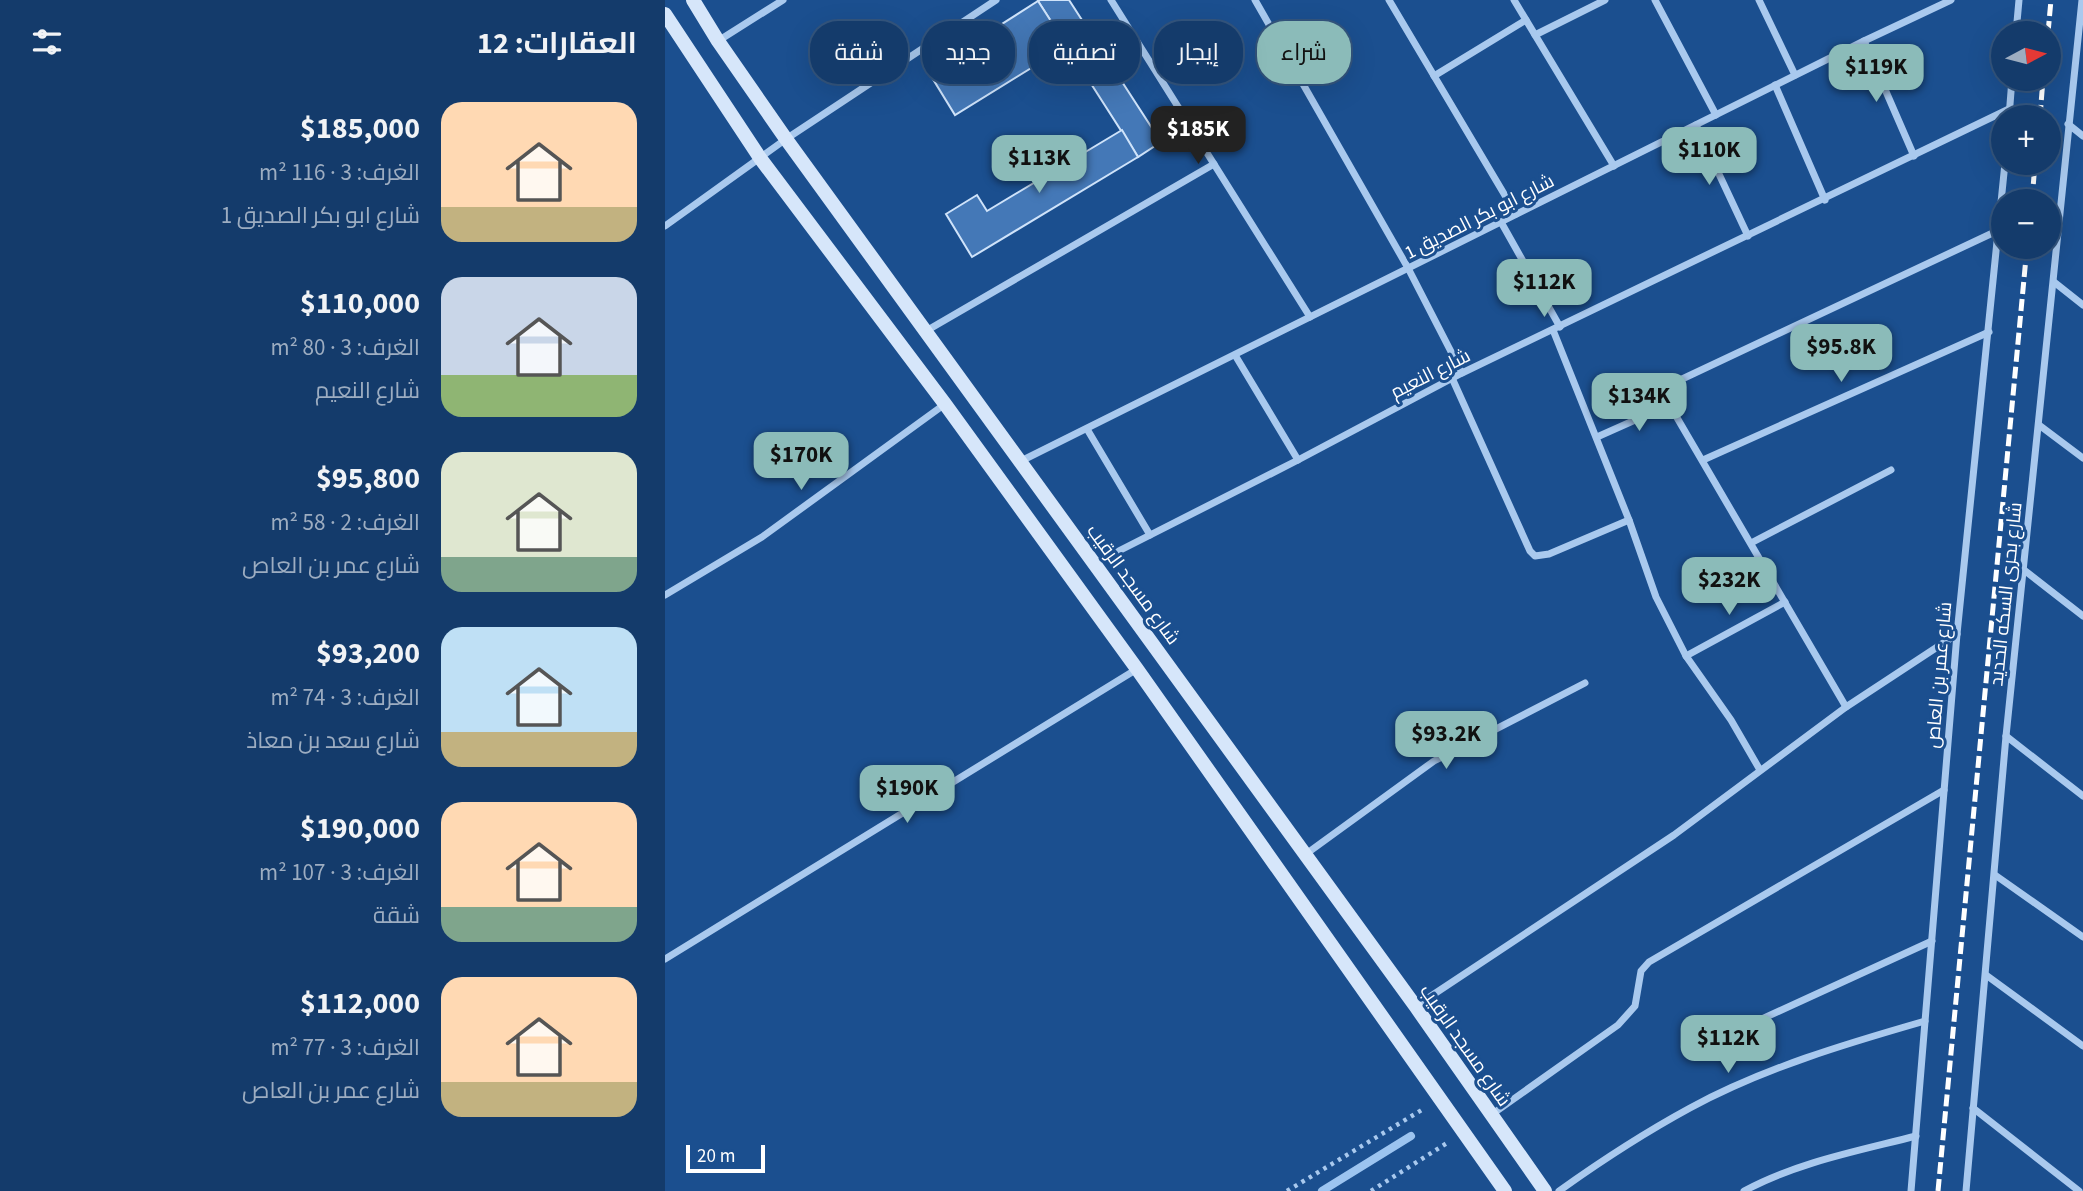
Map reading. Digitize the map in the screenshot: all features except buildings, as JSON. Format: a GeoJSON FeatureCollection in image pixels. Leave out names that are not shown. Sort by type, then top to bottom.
{"type":"FeatureCollection","features":[{"type":"Feature","properties":{"kind":"main road","name":"شارع مسجد الرقيب"},"geometry":{"type":"LineString","coordinates":[[693,0],[786,139],[1416,1007],[1545,1191]]}},
{"type":"Feature","properties":{"kind":"main road"},"geometry":{"type":"LineString","coordinates":[[665,14],[760,158],[945,404],[1137,669],[1505,1191]]}},
{"type":"Feature","properties":{"kind":"street"},"geometry":{"type":"LineString","coordinates":[[718,41],[782,0]]}},
{"type":"Feature","properties":{"kind":"street"},"geometry":{"type":"LineString","coordinates":[[665,226],[786,139],[996,0]]}},
{"type":"Feature","properties":{"kind":"street"},"geometry":{"type":"LineString","coordinates":[[1111,0],[1310,317]]}},
{"type":"Feature","properties":{"kind":"street"},"geometry":{"type":"LineString","coordinates":[[1255,0],[1408,268],[1462,373]]}},
{"type":"Feature","properties":{"kind":"street"},"geometry":{"type":"LineString","coordinates":[[1389,0],[1516,214]]}},
{"type":"Feature","properties":{"kind":"street"},"geometry":{"type":"LineString","coordinates":[[1514,0],[1614,166]]}},
{"type":"Feature","properties":{"kind":"street"},"geometry":{"type":"LineString","coordinates":[[1535,35],[1605,0]]}},
{"type":"Feature","properties":{"kind":"street"},"geometry":{"type":"LineString","coordinates":[[1655,0],[1716,115]]}},
{"type":"Feature","properties":{"kind":"street"},"geometry":{"type":"LineString","coordinates":[[1759,0],[1795,75]]}},
{"type":"Feature","properties":{"kind":"street","name":"شارع ابو بكر الصديق 1"},"geometry":{"type":"LineString","coordinates":[[1021,461],[1951,0]]}},
{"type":"Feature","properties":{"kind":"street"},"geometry":{"type":"LineString","coordinates":[[2017,21],[2019,0]]}},
{"type":"Feature","properties":{"kind":"street","name":"شارع بحرى السكه الحديد"},"geometry":{"type":"LineString","coordinates":[[1966,1191],[2006,736],[2082,0]]}},
{"type":"Feature","properties":{"kind":"street"},"geometry":{"type":"LineString","coordinates":[[1434,76],[1526,20]]}},
{"type":"Feature","properties":{"kind":"street"},"geometry":{"type":"LineString","coordinates":[[1864,41],[1914,156]]}},
{"type":"Feature","properties":{"kind":"street"},"geometry":{"type":"LineString","coordinates":[[1775,85],[1825,200]]}},
{"type":"Feature","properties":{"kind":"street","name":"شارع النعيم"},"geometry":{"type":"LineString","coordinates":[[1095,563],[1462,373],[1991,121]]}},
{"type":"Feature","properties":{"kind":"street"},"geometry":{"type":"LineString","coordinates":[[2068,124],[2083,136]]}},
{"type":"Feature","properties":{"kind":"street"},"geometry":{"type":"LineString","coordinates":[[1696,125],[1748,236]]}},
{"type":"Feature","properties":{"kind":"street"},"geometry":{"type":"LineString","coordinates":[[926,331],[1214,164]]}},
{"type":"Feature","properties":{"kind":"street"},"geometry":{"type":"LineString","coordinates":[[1501,222],[1556,329],[1656,597],[1686,656],[1731,720],[1760,770]]}},
{"type":"Feature","properties":{"kind":"street"},"geometry":{"type":"LineString","coordinates":[[1846,707],[1671,404],[1669,394],[1680,380],[1991,234]]}},
{"type":"Feature","properties":{"kind":"street","name":"شارع عمر بن العاص"},"geometry":{"type":"LineString","coordinates":[[1911,1191],[1957,634],[1996,259]]}},
{"type":"Feature","properties":{"kind":"street"},"geometry":{"type":"LineString","coordinates":[[2054,282],[2083,305]]}},
{"type":"Feature","properties":{"kind":"street"},"geometry":{"type":"LineString","coordinates":[[1703,460],[1989,332]]}},
{"type":"Feature","properties":{"kind":"street"},"geometry":{"type":"LineString","coordinates":[[1235,355],[1298,460]]}},
{"type":"Feature","properties":{"kind":"street"},"geometry":{"type":"LineString","coordinates":[[1452,378],[1530,551],[1535,556],[1549,554],[1629,520]]}},
{"type":"Feature","properties":{"kind":"street"},"geometry":{"type":"LineString","coordinates":[[665,595],[762,537],[945,404]]}},
{"type":"Feature","properties":{"kind":"street"},"geometry":{"type":"LineString","coordinates":[[1597,437],[1671,404]]}},
{"type":"Feature","properties":{"kind":"street"},"geometry":{"type":"LineString","coordinates":[[2039,425],[2083,458]]}},
{"type":"Feature","properties":{"kind":"street"},"geometry":{"type":"LineString","coordinates":[[1087,429],[1150,535]]}},
{"type":"Feature","properties":{"kind":"street"},"geometry":{"type":"LineString","coordinates":[[1751,543],[1891,470]]}},
{"type":"Feature","properties":{"kind":"street"},"geometry":{"type":"LineString","coordinates":[[2024,570],[2083,616]]}},
{"type":"Feature","properties":{"kind":"street"},"geometry":{"type":"LineString","coordinates":[[1686,656],[1785,601]]}},
{"type":"Feature","properties":{"kind":"street"},"geometry":{"type":"LineString","coordinates":[[1416,1007],[1674,835],[1846,707],[1957,634]]}},
{"type":"Feature","properties":{"kind":"street"},"geometry":{"type":"LineString","coordinates":[[665,959],[1137,669]]}},
{"type":"Feature","properties":{"kind":"street"},"geometry":{"type":"LineString","coordinates":[[1305,854],[1434,761],[1584,684]]}},
{"type":"Feature","properties":{"kind":"street"},"geometry":{"type":"LineString","coordinates":[[2006,736],[2083,796]]}},
{"type":"Feature","properties":{"kind":"street"},"geometry":{"type":"LineString","coordinates":[[1491,1115],[1618,1025],[1635,1006],[1641,971],[1649,962],[1944,790]]}},
{"type":"Feature","properties":{"kind":"street"},"geometry":{"type":"LineString","coordinates":[[1995,875],[2083,937]]}},
{"type":"Feature","properties":{"kind":"street"},"geometry":{"type":"LineString","coordinates":[[1729,1034],[1932,941]]}},
{"type":"Feature","properties":{"kind":"street"},"geometry":{"type":"LineString","coordinates":[[1986,975],[2083,1046]]}},
{"type":"Feature","properties":{"kind":"street"},"geometry":{"type":"LineString","coordinates":[[1559,1191],[1619,1149],[1692,1107],[1769,1072],[1848,1043],[1925,1021]]}},
{"type":"Feature","properties":{"kind":"street"},"geometry":{"type":"LineString","coordinates":[[1973,1108],[2078,1191]]}},
{"type":"Feature","properties":{"kind":"street"},"geometry":{"type":"LineString","coordinates":[[1744,1191],[1799,1167],[1916,1136]]}},
{"type":"Feature","properties":{"kind":"path"},"geometry":{"type":"LineString","coordinates":[[1287,1191],[1441,1098]]}},
{"type":"Feature","properties":{"kind":"path"},"geometry":{"type":"LineString","coordinates":[[1371,1191],[1465,1133]]}},
{"type":"Feature","properties":{"kind":"waterway"},"geometry":{"type":"LineString","coordinates":[[1322,1191],[1411,1136]]}},
{"type":"Feature","properties":{"kind":"railway"},"geometry":{"type":"LineString","coordinates":[[2049,21],[2051,0]]}},
{"type":"Feature","properties":{"kind":"railway"},"geometry":{"type":"LineString","coordinates":[[2041,105],[2042,91]]}},
{"type":"Feature","properties":{"kind":"railway"},"geometry":{"type":"LineString","coordinates":[[2033,189],[2034,175]]}},
{"type":"Feature","properties":{"kind":"railway"},"geometry":{"type":"LineString","coordinates":[[1938,1191],[2026,259]]}}]}
